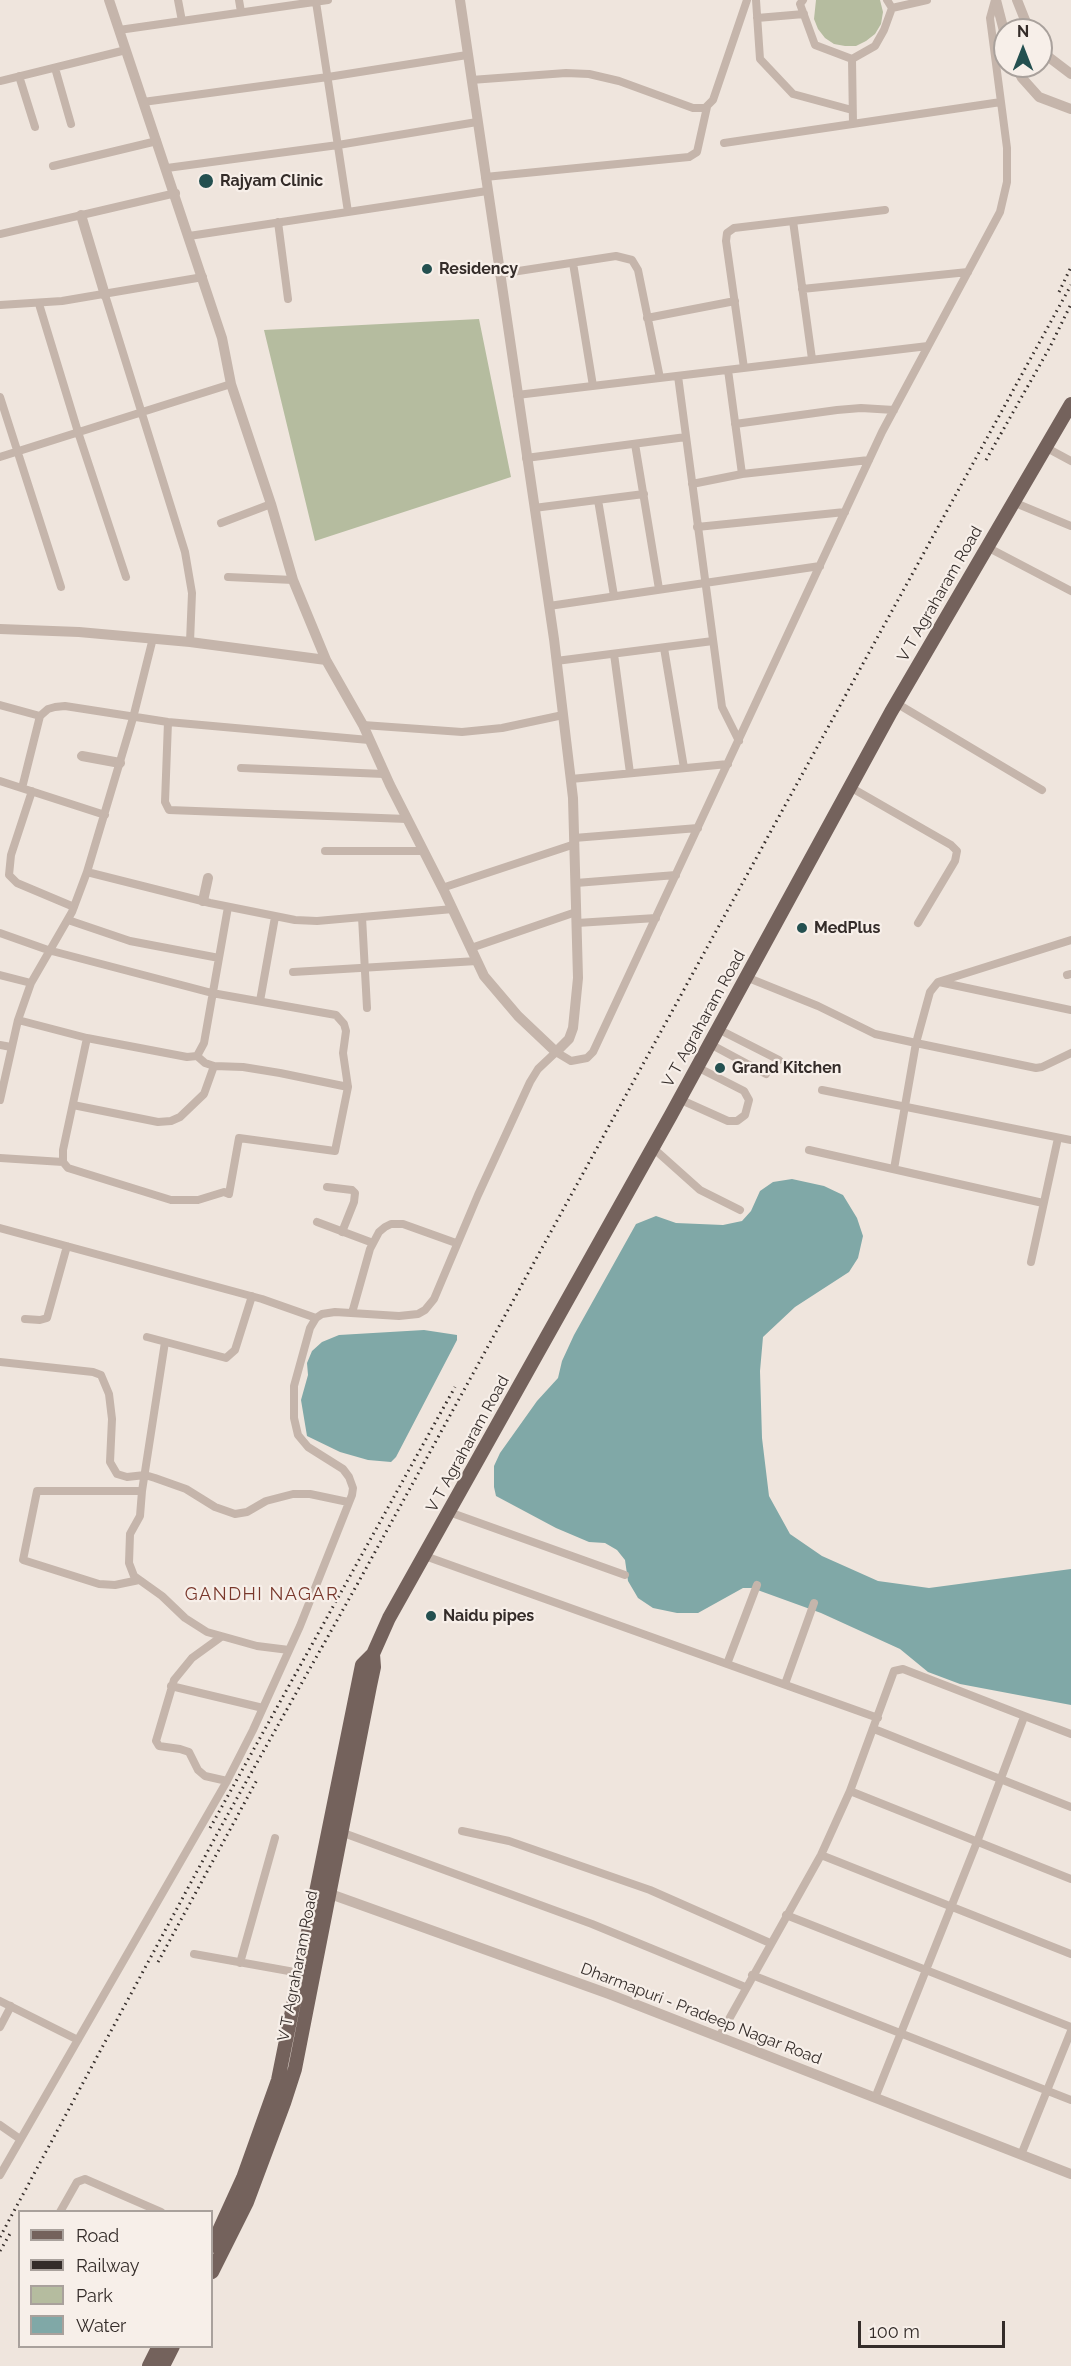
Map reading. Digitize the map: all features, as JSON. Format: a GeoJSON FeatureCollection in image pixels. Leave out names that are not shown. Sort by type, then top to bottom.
{"type":"FeatureCollection","features":[{"type":"Feature","properties":{"kind":"main road","name":"V T Agraharam Road"},"geometry":{"type":"LineString","coordinates":[[217,2240],[247,2202],[295,2069],[335,1830],[374,1667],[373,1654],[389,1618],[680,1099],[896,703],[1071,404]]}},
{"type":"Feature","properties":{"kind":"main road","name":"V T Agraharam Road"},"geometry":{"type":"LineString","coordinates":[[213,2266],[217,2240],[243,2178],[278,2080],[300,1973],[323,1892]]}},
{"type":"Feature","properties":{"kind":"main road"},"geometry":{"type":"LineString","coordinates":[[149,2366],[158,2348]]}},
{"type":"Feature","properties":{"kind":"main road"},"geometry":{"type":"LineString","coordinates":[[163,2366],[172,2348]]}},
{"type":"Feature","properties":{"kind":"street"},"geometry":{"type":"LineString","coordinates":[[109,0],[203,277],[222,338],[231,384],[271,504],[292,580],[326,660],[363,725],[384,774],[453,909],[484,976],[518,1016],[556,1053],[571,1061],[587,1058],[594,1052],[869,460],[1000,212],[1007,182],[1007,148],[990,18],[995,0]]}},
{"type":"Feature","properties":{"kind":"street"},"geometry":{"type":"LineString","coordinates":[[178,0],[182,21]]}},
{"type":"Feature","properties":{"kind":"street"},"geometry":{"type":"LineString","coordinates":[[239,0],[241,12]]}},
{"type":"Feature","properties":{"kind":"street"},"geometry":{"type":"LineString","coordinates":[[119,30],[328,0]]}},
{"type":"Feature","properties":{"kind":"street"},"geometry":{"type":"LineString","coordinates":[[0,2175],[227,1780],[289,1650],[348,1502],[353,1488],[349,1477],[343,1469],[308,1447],[298,1435],[294,1418],[294,1386],[310,1328],[316,1318],[322,1314],[335,1312],[399,1316],[418,1314],[425,1310],[434,1299],[456,1243],[530,1082],[538,1069],[569,1039],[573,1028],[578,978],[571,779],[549,606],[484,177],[460,0]]}},
{"type":"Feature","properties":{"kind":"street"},"geometry":{"type":"LineString","coordinates":[[484,177],[689,157],[697,152],[707,107],[713,100],[747,0]]}},
{"type":"Feature","properties":{"kind":"street"},"geometry":{"type":"LineString","coordinates":[[756,0],[760,59],[793,94],[852,110]]}},
{"type":"Feature","properties":{"kind":"street"},"geometry":{"type":"LineString","coordinates":[[803,0],[800,4],[815,45],[852,59]]}},
{"type":"Feature","properties":{"kind":"street"},"geometry":{"type":"LineString","coordinates":[[852,59],[875,46],[884,30],[889,4],[927,0]]}},
{"type":"Feature","properties":{"kind":"street"},"geometry":{"type":"LineString","coordinates":[[995,0],[1000,18]]}},
{"type":"Feature","properties":{"kind":"street"},"geometry":{"type":"LineString","coordinates":[[1017,0],[1024,18]]}},
{"type":"Feature","properties":{"kind":"street"},"geometry":{"type":"LineString","coordinates":[[316,2],[348,212]]}},
{"type":"Feature","properties":{"kind":"street"},"geometry":{"type":"LineString","coordinates":[[757,18],[804,14]]}},
{"type":"Feature","properties":{"kind":"street"},"geometry":{"type":"LineString","coordinates":[[0,81],[126,50]]}},
{"type":"Feature","properties":{"kind":"street"},"geometry":{"type":"LineString","coordinates":[[143,102],[467,55]]}},
{"type":"Feature","properties":{"kind":"street"},"geometry":{"type":"LineString","coordinates":[[852,59],[853,124]]}},
{"type":"Feature","properties":{"kind":"street"},"geometry":{"type":"LineString","coordinates":[[1053,60],[1071,74]]}},
{"type":"Feature","properties":{"kind":"street"},"geometry":{"type":"LineString","coordinates":[[55,68],[72,124]]}},
{"type":"Feature","properties":{"kind":"street"},"geometry":{"type":"LineString","coordinates":[[471,80],[566,73],[589,74],[618,81],[693,108],[707,107]]}},
{"type":"Feature","properties":{"kind":"street"},"geometry":{"type":"LineString","coordinates":[[19,76],[35,127]]}},
{"type":"Feature","properties":{"kind":"street"},"geometry":{"type":"LineString","coordinates":[[1022,78],[1039,97],[1071,110]]}},
{"type":"Feature","properties":{"kind":"street"},"geometry":{"type":"LineString","coordinates":[[724,143],[1001,102]]}},
{"type":"Feature","properties":{"kind":"street"},"geometry":{"type":"LineString","coordinates":[[167,168],[338,145],[477,122]]}},
{"type":"Feature","properties":{"kind":"street"},"geometry":{"type":"LineString","coordinates":[[53,166],[157,141]]}},
{"type":"Feature","properties":{"kind":"street"},"geometry":{"type":"LineString","coordinates":[[189,236],[487,191]]}},
{"type":"Feature","properties":{"kind":"street"},"geometry":{"type":"LineString","coordinates":[[0,234],[176,193]]}},
{"type":"Feature","properties":{"kind":"street"},"geometry":{"type":"LineString","coordinates":[[744,368],[726,241],[728,233],[734,228],[885,210]]}},
{"type":"Feature","properties":{"kind":"street"},"geometry":{"type":"LineString","coordinates":[[81,215],[187,563],[192,593],[190,642]]}},
{"type":"Feature","properties":{"kind":"street"},"geometry":{"type":"LineString","coordinates":[[793,221],[812,360]]}},
{"type":"Feature","properties":{"kind":"street"},"geometry":{"type":"LineString","coordinates":[[278,222],[288,299]]}},
{"type":"Feature","properties":{"kind":"street"},"geometry":{"type":"LineString","coordinates":[[499,274],[616,256],[632,260],[638,270],[660,378]]}},
{"type":"Feature","properties":{"kind":"street"},"geometry":{"type":"LineString","coordinates":[[573,263],[594,386]]}},
{"type":"Feature","properties":{"kind":"street"},"geometry":{"type":"LineString","coordinates":[[802,289],[968,272]]}},
{"type":"Feature","properties":{"kind":"street"},"geometry":{"type":"LineString","coordinates":[[0,305],[39,304],[105,295],[203,277]]}},
{"type":"Feature","properties":{"kind":"street"},"geometry":{"type":"LineString","coordinates":[[647,318],[735,301]]}},
{"type":"Feature","properties":{"kind":"street"},"geometry":{"type":"LineString","coordinates":[[39,304],[126,577]]}},
{"type":"Feature","properties":{"kind":"street"},"geometry":{"type":"LineString","coordinates":[[517,395],[928,346]]}},
{"type":"Feature","properties":{"kind":"street"},"geometry":{"type":"LineString","coordinates":[[728,370],[742,474]]}},
{"type":"Feature","properties":{"kind":"street"},"geometry":{"type":"LineString","coordinates":[[678,376],[722,707],[739,741]]}},
{"type":"Feature","properties":{"kind":"street"},"geometry":{"type":"LineString","coordinates":[[0,457],[231,384]]}},
{"type":"Feature","properties":{"kind":"street"},"geometry":{"type":"LineString","coordinates":[[0,398],[61,587]]}},
{"type":"Feature","properties":{"kind":"street"},"geometry":{"type":"LineString","coordinates":[[735,424],[837,410],[861,408],[894,410]]}},
{"type":"Feature","properties":{"kind":"street"},"geometry":{"type":"LineString","coordinates":[[526,459],[686,437]]}},
{"type":"Feature","properties":{"kind":"street"},"geometry":{"type":"LineString","coordinates":[[635,444],[659,589]]}},
{"type":"Feature","properties":{"kind":"street"},"geometry":{"type":"LineString","coordinates":[[1045,447],[1071,461]]}},
{"type":"Feature","properties":{"kind":"street"},"geometry":{"type":"LineString","coordinates":[[692,484],[742,474],[869,460]]}},
{"type":"Feature","properties":{"kind":"street"},"geometry":{"type":"LineString","coordinates":[[534,508],[644,494]]}},
{"type":"Feature","properties":{"kind":"street"},"geometry":{"type":"LineString","coordinates":[[598,500],[614,596]]}},
{"type":"Feature","properties":{"kind":"street"},"geometry":{"type":"LineString","coordinates":[[1013,502],[1071,526]]}},
{"type":"Feature","properties":{"kind":"street"},"geometry":{"type":"LineString","coordinates":[[221,523],[271,504]]}},
{"type":"Feature","properties":{"kind":"street"},"geometry":{"type":"LineString","coordinates":[[697,527],[845,512]]}},
{"type":"Feature","properties":{"kind":"street"},"geometry":{"type":"LineString","coordinates":[[987,547],[1071,591]]}},
{"type":"Feature","properties":{"kind":"street"},"geometry":{"type":"LineString","coordinates":[[549,606],[820,566]]}},
{"type":"Feature","properties":{"kind":"street"},"geometry":{"type":"LineString","coordinates":[[228,577],[292,580]]}},
{"type":"Feature","properties":{"kind":"street"},"geometry":{"type":"LineString","coordinates":[[0,629],[153,638],[326,660]]}},
{"type":"Feature","properties":{"kind":"street"},"geometry":{"type":"LineString","coordinates":[[0,1100],[18,1020],[31,983],[74,907],[87,872],[133,718],[153,638]]}},
{"type":"Feature","properties":{"kind":"street"},"geometry":{"type":"LineString","coordinates":[[556,661],[713,641]]}},
{"type":"Feature","properties":{"kind":"street"},"geometry":{"type":"LineString","coordinates":[[664,648],[684,768]]}},
{"type":"Feature","properties":{"kind":"street"},"geometry":{"type":"LineString","coordinates":[[614,654],[630,773]]}},
{"type":"Feature","properties":{"kind":"street"},"geometry":{"type":"LineString","coordinates":[[896,703],[1041,790]]}},
{"type":"Feature","properties":{"kind":"street"},"geometry":{"type":"LineString","coordinates":[[0,705],[40,716]]}},
{"type":"Feature","properties":{"kind":"street"},"geometry":{"type":"LineString","coordinates":[[22,788],[40,716],[48,709],[65,706],[168,722],[369,740]]}},
{"type":"Feature","properties":{"kind":"street"},"geometry":{"type":"LineString","coordinates":[[363,725],[462,732],[502,728],[563,715]]}},
{"type":"Feature","properties":{"kind":"street"},"geometry":{"type":"LineString","coordinates":[[168,722],[165,802],[169,810],[407,819]]}},
{"type":"Feature","properties":{"kind":"street"},"geometry":{"type":"LineString","coordinates":[[82,756],[120,763]]}},
{"type":"Feature","properties":{"kind":"street"},"geometry":{"type":"LineString","coordinates":[[571,779],[728,764]]}},
{"type":"Feature","properties":{"kind":"street"},"geometry":{"type":"LineString","coordinates":[[241,768],[384,774]]}},
{"type":"Feature","properties":{"kind":"street"},"geometry":{"type":"LineString","coordinates":[[0,781],[105,815]]}},
{"type":"Feature","properties":{"kind":"street"},"geometry":{"type":"LineString","coordinates":[[850,787],[951,845],[957,851],[955,861],[918,923]]}},
{"type":"Feature","properties":{"kind":"street"},"geometry":{"type":"LineString","coordinates":[[32,791],[10,855],[9,875],[17,883],[74,907]]}},
{"type":"Feature","properties":{"kind":"street"},"geometry":{"type":"LineString","coordinates":[[442,888],[574,841],[698,828]]}},
{"type":"Feature","properties":{"kind":"street"},"geometry":{"type":"LineString","coordinates":[[325,851],[423,851]]}},
{"type":"Feature","properties":{"kind":"street"},"geometry":{"type":"LineString","coordinates":[[87,872],[275,917],[317,921],[453,909]]}},
{"type":"Feature","properties":{"kind":"street"},"geometry":{"type":"LineString","coordinates":[[576,883],[676,875]]}},
{"type":"Feature","properties":{"kind":"street"},"geometry":{"type":"LineString","coordinates":[[202,901],[208,878]]}},
{"type":"Feature","properties":{"kind":"street"},"geometry":{"type":"LineString","coordinates":[[197,1056],[204,1043],[228,907]]}},
{"type":"Feature","properties":{"kind":"street"},"geometry":{"type":"LineString","coordinates":[[260,1001],[275,917]]}},
{"type":"Feature","properties":{"kind":"street"},"geometry":{"type":"LineString","coordinates":[[362,917],[367,1008]]}},
{"type":"Feature","properties":{"kind":"street"},"geometry":{"type":"LineString","coordinates":[[471,948],[577,917],[656,918]]}},
{"type":"Feature","properties":{"kind":"street"},"geometry":{"type":"LineString","coordinates":[[71,921],[130,941],[219,958]]}},
{"type":"Feature","properties":{"kind":"street"},"geometry":{"type":"LineString","coordinates":[[0,933],[48,950],[212,993],[332,1012],[340,1018],[346,1031],[343,1053],[348,1087],[335,1151],[239,1138],[229,1194],[224,1192],[198,1200],[171,1200],[68,1168],[63,1162],[63,1150],[87,1038]]}},
{"type":"Feature","properties":{"kind":"street"},"geometry":{"type":"LineString","coordinates":[[894,1169],[916,1043],[930,992],[938,982],[1071,939]]}},
{"type":"Feature","properties":{"kind":"street"},"geometry":{"type":"LineString","coordinates":[[293,972],[477,961]]}},
{"type":"Feature","properties":{"kind":"street"},"geometry":{"type":"LineString","coordinates":[[0,975],[31,983]]}},
{"type":"Feature","properties":{"kind":"street"},"geometry":{"type":"LineString","coordinates":[[746,977],[818,1006],[846,1022],[875,1034],[1036,1068],[1071,1053]]}},
{"type":"Feature","properties":{"kind":"street"},"geometry":{"type":"LineString","coordinates":[[938,982],[1071,1010]]}},
{"type":"Feature","properties":{"kind":"street"},"geometry":{"type":"LineString","coordinates":[[18,1020],[87,1038],[187,1057],[197,1056],[214,1066],[252,1069],[348,1087]]}},
{"type":"Feature","properties":{"kind":"street"},"geometry":{"type":"LineString","coordinates":[[718,1029],[779,1060]]}},
{"type":"Feature","properties":{"kind":"street"},"geometry":{"type":"LineString","coordinates":[[710,1044],[766,1074]]}},
{"type":"Feature","properties":{"kind":"street"},"geometry":{"type":"LineString","coordinates":[[0,1045],[12,1047]]}},
{"type":"Feature","properties":{"kind":"street"},"geometry":{"type":"LineString","coordinates":[[73,1105],[158,1122],[171,1121],[180,1117],[204,1094],[214,1066]]}},
{"type":"Feature","properties":{"kind":"street"},"geometry":{"type":"LineString","coordinates":[[680,1099],[728,1121],[737,1121],[745,1114],[749,1100],[744,1091],[697,1067]]}},
{"type":"Feature","properties":{"kind":"street"},"geometry":{"type":"LineString","coordinates":[[822,1090],[1071,1140]]}},
{"type":"Feature","properties":{"kind":"street"},"geometry":{"type":"LineString","coordinates":[[1031,1262],[1058,1138]]}},
{"type":"Feature","properties":{"kind":"street"},"geometry":{"type":"LineString","coordinates":[[652,1148],[700,1190],[740,1210]]}},
{"type":"Feature","properties":{"kind":"street"},"geometry":{"type":"LineString","coordinates":[[809,1150],[1043,1203]]}},
{"type":"Feature","properties":{"kind":"street"},"geometry":{"type":"LineString","coordinates":[[0,1158],[63,1162]]}},
{"type":"Feature","properties":{"kind":"street"},"geometry":{"type":"LineString","coordinates":[[327,1187],[352,1190],[355,1193],[354,1202],[342,1232]]}},
{"type":"Feature","properties":{"kind":"street"},"geometry":{"type":"LineString","coordinates":[[317,1222],[373,1244]]}},
{"type":"Feature","properties":{"kind":"street"},"geometry":{"type":"LineString","coordinates":[[352,1313],[373,1244],[379,1232],[385,1227],[397,1224],[456,1243]]}},
{"type":"Feature","properties":{"kind":"street"},"geometry":{"type":"LineString","coordinates":[[0,1228],[252,1296],[316,1318]]}},
{"type":"Feature","properties":{"kind":"street"},"geometry":{"type":"LineString","coordinates":[[25,1319],[47,1318],[67,1246]]}},
{"type":"Feature","properties":{"kind":"street"},"geometry":{"type":"LineString","coordinates":[[147,1337],[221,1358],[230,1356],[235,1350],[252,1296]]}},
{"type":"Feature","properties":{"kind":"street"},"geometry":{"type":"LineString","coordinates":[[165,1342],[151,1419],[140,1516],[130,1534],[131,1570],[139,1580],[197,1626],[221,1637],[271,1649],[289,1650]]}},
{"type":"Feature","properties":{"kind":"street"},"geometry":{"type":"LineString","coordinates":[[0,1362],[93,1372],[101,1375],[109,1394],[112,1419],[110,1462],[117,1474],[126,1477],[145,1475],[186,1489],[215,1507],[235,1514],[247,1512],[266,1501],[293,1494],[310,1494],[348,1502]]}},
{"type":"Feature","properties":{"kind":"street"},"geometry":{"type":"LineString","coordinates":[[139,1580],[116,1585],[99,1584],[23,1560],[38,1491],[142,1491]]}},
{"type":"Feature","properties":{"kind":"street"},"geometry":{"type":"LineString","coordinates":[[449,1512],[625,1575]]}},
{"type":"Feature","properties":{"kind":"street"},"geometry":{"type":"LineString","coordinates":[[425,1556],[878,1718]]}},
{"type":"Feature","properties":{"kind":"street"},"geometry":{"type":"LineString","coordinates":[[727,1664],[757,1586]]}},
{"type":"Feature","properties":{"kind":"street"},"geometry":{"type":"LineString","coordinates":[[785,1684],[814,1603]]}},
{"type":"Feature","properties":{"kind":"street"},"geometry":{"type":"LineString","coordinates":[[221,1637],[192,1658],[180,1671],[171,1686],[156,1744],[189,1752],[198,1770],[205,1776],[227,1780]]}},
{"type":"Feature","properties":{"kind":"street"},"geometry":{"type":"LineString","coordinates":[[719,2037],[821,1855],[850,1791],[893,1674],[900,1669],[1071,1734]]}},
{"type":"Feature","properties":{"kind":"street"},"geometry":{"type":"LineString","coordinates":[[171,1686],[262,1708]]}},
{"type":"Feature","properties":{"kind":"street"},"geometry":{"type":"LineString","coordinates":[[875,2098],[1024,1717]]}},
{"type":"Feature","properties":{"kind":"street"},"geometry":{"type":"LineString","coordinates":[[874,1729],[1071,1807]]}},
{"type":"Feature","properties":{"kind":"street"},"geometry":{"type":"LineString","coordinates":[[850,1791],[1071,1879]]}},
{"type":"Feature","properties":{"kind":"street"},"geometry":{"type":"LineString","coordinates":[[335,1830],[592,1924],[745,1987]]}},
{"type":"Feature","properties":{"kind":"street"},"geometry":{"type":"LineString","coordinates":[[462,1831],[509,1841],[619,1878],[770,1943]]}},
{"type":"Feature","properties":{"kind":"street"},"geometry":{"type":"LineString","coordinates":[[240,1963],[274,1838]]}},
{"type":"Feature","properties":{"kind":"street"},"geometry":{"type":"LineString","coordinates":[[821,1855],[1071,1954]]}},
{"type":"Feature","properties":{"kind":"street","name":"Dharmapuri - Pradeep Nagar Road"},"geometry":{"type":"LineString","coordinates":[[323,1892],[609,1994],[1071,2174]]}},
{"type":"Feature","properties":{"kind":"street"},"geometry":{"type":"LineString","coordinates":[[786,1915],[1071,2027]]}},
{"type":"Feature","properties":{"kind":"street"},"geometry":{"type":"LineString","coordinates":[[194,1954],[300,1973]]}},
{"type":"Feature","properties":{"kind":"street"},"geometry":{"type":"LineString","coordinates":[[752,1975],[1071,2100]]}},
{"type":"Feature","properties":{"kind":"street"},"geometry":{"type":"LineString","coordinates":[[0,2001],[78,2040]]}},
{"type":"Feature","properties":{"kind":"street"},"geometry":{"type":"LineString","coordinates":[[0,2027],[10,2006]]}},
{"type":"Feature","properties":{"kind":"street"},"geometry":{"type":"LineString","coordinates":[[1021,2155],[1071,2031]]}},
{"type":"Feature","properties":{"kind":"street"},"geometry":{"type":"LineString","coordinates":[[0,2125],[20,2139]]}},
{"type":"Feature","properties":{"kind":"street"},"geometry":{"type":"LineString","coordinates":[[61,2210],[77,2182],[85,2179],[159,2210]]}},
{"type":"Feature","properties":{"kind":"green space"},"geometry":{"type":"Polygon","coordinates":[[[816,0],[880,0],[883,12],[881,24],[875,34],[856,46],[834,44],[818,29],[814,19],[816,0]]]}},
{"type":"Feature","properties":{"kind":"green space"},"geometry":{"type":"Polygon","coordinates":[[[479,319],[511,477],[315,541],[264,330],[479,319]]]}},
{"type":"Feature","properties":{"kind":"water"},"geometry":{"type":"Polygon","coordinates":[[[792,1179],[824,1186],[843,1195],[857,1218],[863,1236],[858,1258],[849,1272],[795,1307],[763,1337],[760,1371],[762,1438],[769,1496],[790,1534],[822,1556],[878,1581],[929,1588],[1071,1569],[1071,1705],[960,1684],[928,1672],[900,1649],[821,1613],[752,1588],[743,1588],[698,1613],[677,1613],[653,1608],[638,1598],[628,1581],[625,1560],[617,1550],[605,1543],[589,1542],[556,1528],[496,1496],[494,1466],[500,1453],[537,1401],[558,1378],[562,1361],[574,1335],[636,1224],[656,1216],[676,1223],[723,1225],[742,1221],[751,1211],[760,1191],[773,1182],[792,1179]]]}},
{"type":"Feature","properties":{"kind":"water"},"geometry":{"type":"Polygon","coordinates":[[[424,1330],[457,1335],[457,1340],[396,1457],[391,1462],[368,1460],[340,1452],[307,1436],[301,1400],[308,1375],[307,1363],[312,1351],[322,1342],[339,1335],[424,1330]]]}},
{"type":"Feature","properties":{"kind":"railway"},"geometry":{"type":"LineString","coordinates":[[1059,292],[1071,267]]}},
{"type":"Feature","properties":{"kind":"railway"},"geometry":{"type":"LineString","coordinates":[[0,2237],[223,1823],[358,1583],[1071,285]]}},
{"type":"Feature","properties":{"kind":"railway"},"geometry":{"type":"LineString","coordinates":[[986,460],[1050,347],[1071,304]]}},
{"type":"Feature","properties":{"kind":"railway"},"geometry":{"type":"LineString","coordinates":[[210,1828],[455,1387]]}},
{"type":"Feature","properties":{"kind":"railway"},"geometry":{"type":"LineString","coordinates":[[158,1962],[258,1778]]}},
{"type":"Feature","properties":{"kind":"railway"},"geometry":{"type":"LineString","coordinates":[[0,2251],[11,2232]]}},
{"type":"Feature","properties":{"kind":"place","name":"Rajyam Clinic"},"geometry":{"type":"Point","coordinates":[206,181]}},
{"type":"Feature","properties":{"kind":"place","name":"Residency"},"geometry":{"type":"Point","coordinates":[427,269]}},
{"type":"Feature","properties":{"kind":"place","name":"MedPlus"},"geometry":{"type":"Point","coordinates":[802,928]}},
{"type":"Feature","properties":{"kind":"place","name":"Grand Kitchen"},"geometry":{"type":"Point","coordinates":[720,1068]}},
{"type":"Feature","properties":{"kind":"place","name":"Naidu pipes"},"geometry":{"type":"Point","coordinates":[431,1616]}},
{"type":"Feature","properties":{"kind":"district","name":"GANDHI NAGAR"},"geometry":{"type":"Point","coordinates":[262,1595]}}]}
